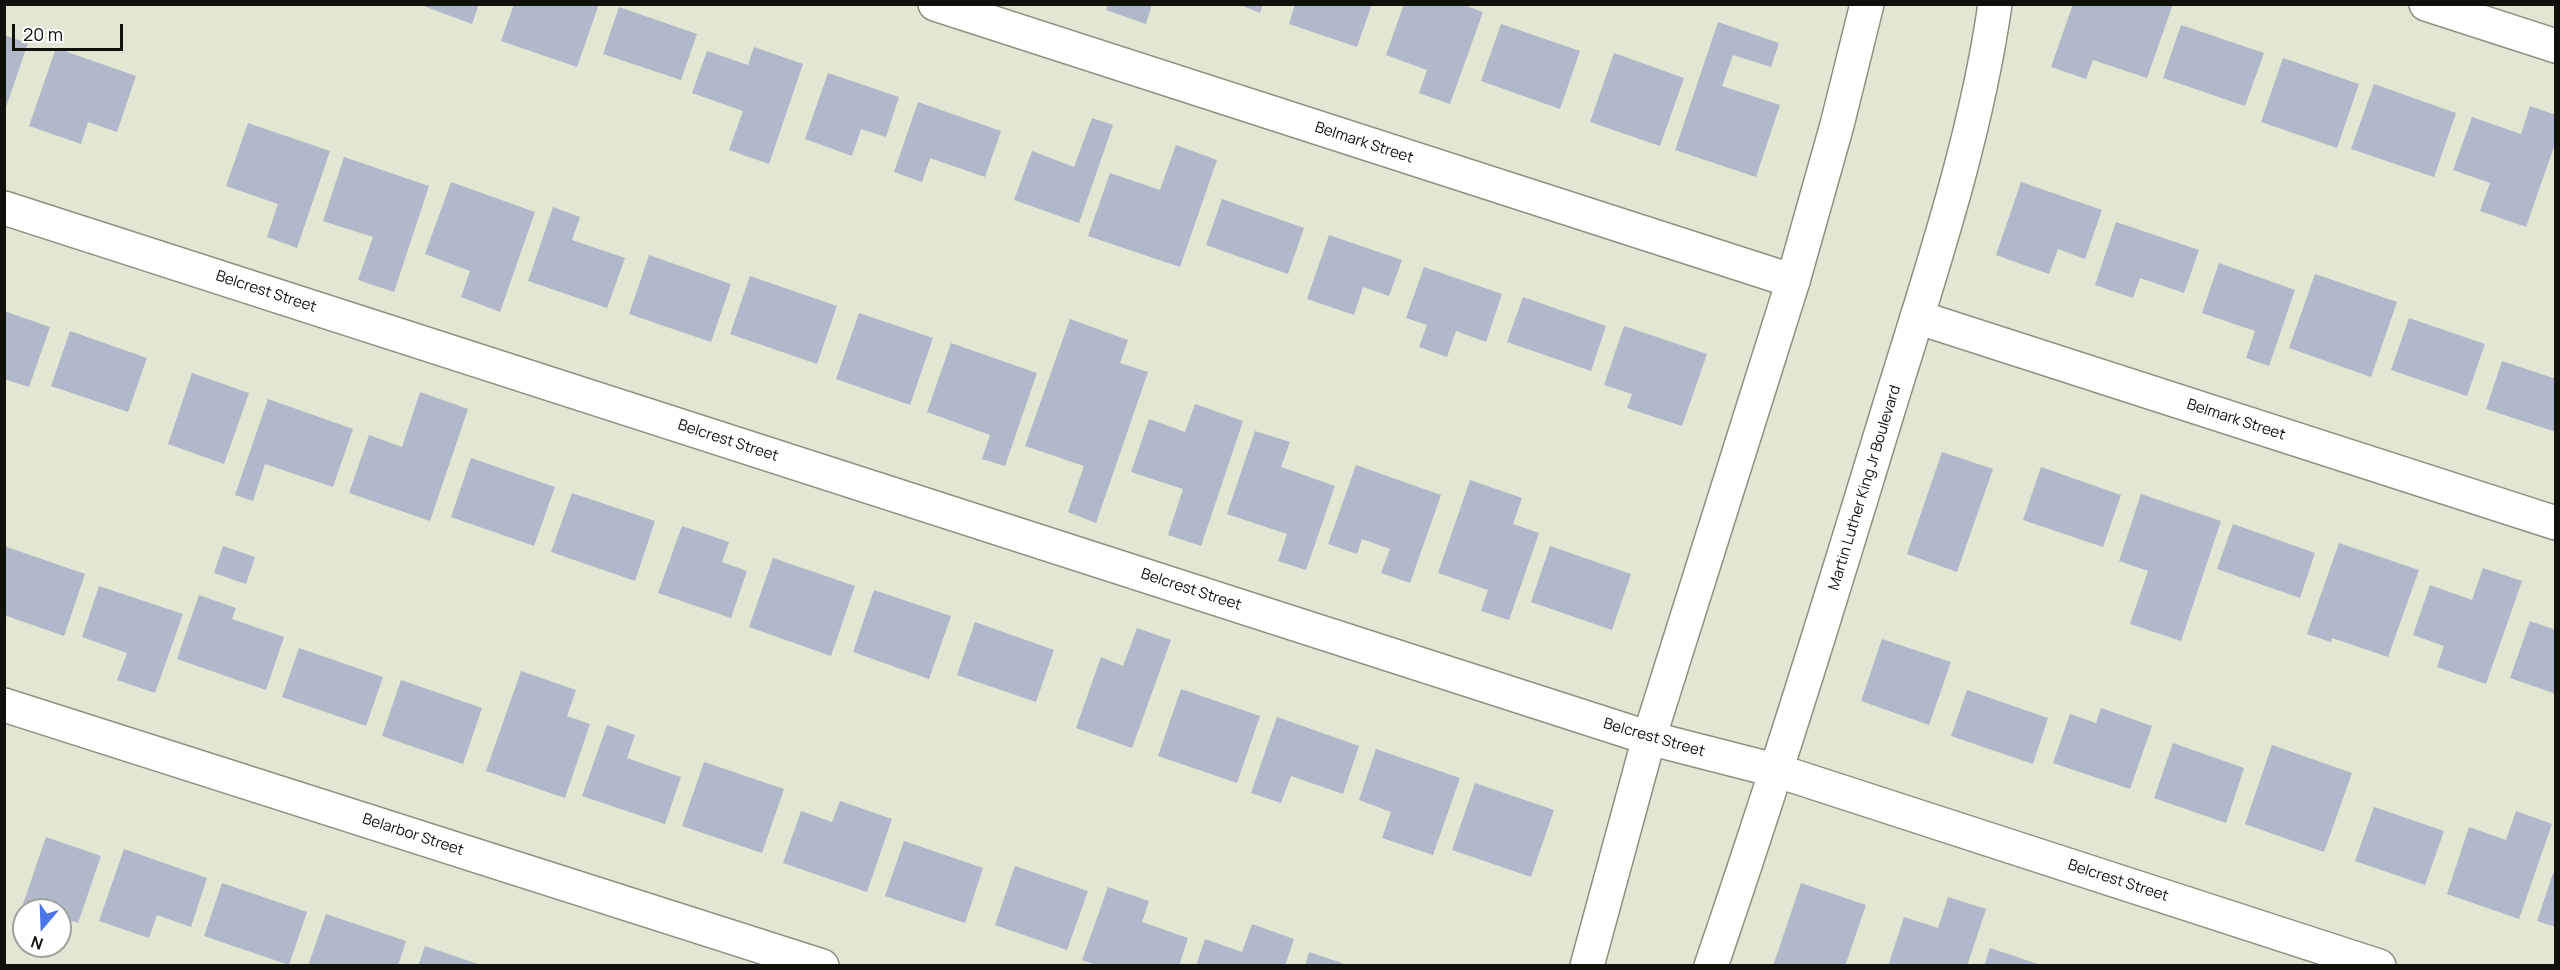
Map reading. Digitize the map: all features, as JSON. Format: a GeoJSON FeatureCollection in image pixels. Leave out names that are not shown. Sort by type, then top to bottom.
{"type":"FeatureCollection","features":[{"type":"Feature","properties":{"kind":"street","name":"Belmark Street"},"geometry":{"type":"LineString","coordinates":[[935,4],[1793,281]]}},
{"type":"Feature","properties":{"kind":"street"},"geometry":{"type":"LineString","coordinates":[[1587,966],[1649,738],[1793,281],[1837,125],[1867,4]]}},
{"type":"Feature","properties":{"kind":"street","name":"Martin Luther King Jr Boulevard"},"geometry":{"type":"LineString","coordinates":[[1711,966],[1778,771],[1917,317],[1959,173],[1995,4]]}},
{"type":"Feature","properties":{"kind":"street"},"geometry":{"type":"LineString","coordinates":[[2426,4],[2556,46]]}},
{"type":"Feature","properties":{"kind":"street","name":"Belcrest Street"},"geometry":{"type":"LineString","coordinates":[[4,208],[1649,738],[1778,771],[2379,966]]}},
{"type":"Feature","properties":{"kind":"street","name":"Belmark Street"},"geometry":{"type":"LineString","coordinates":[[1917,317],[2556,523]]}},
{"type":"Feature","properties":{"kind":"street","name":"Belarbor Street"},"geometry":{"type":"LineString","coordinates":[[4,705],[822,966]]}},
{"type":"Feature","properties":{"kind":"building"},"geometry":{"type":"Polygon","coordinates":[[[418,4],[479,4],[472,24],[418,4]]]}},
{"type":"Feature","properties":{"kind":"building"},"geometry":{"type":"Polygon","coordinates":[[[514,4],[599,4],[577,67],[501,41],[514,4]]]}},
{"type":"Feature","properties":{"kind":"building"},"geometry":{"type":"Polygon","coordinates":[[[1108,4],[1152,4],[1146,24],[1106,10],[1108,4]]]}},
{"type":"Feature","properties":{"kind":"building"},"geometry":{"type":"Polygon","coordinates":[[[1238,4],[1263,4],[1260,13],[1238,4]]]}},
{"type":"Feature","properties":{"kind":"building"},"geometry":{"type":"Polygon","coordinates":[[[1295,4],[1372,4],[1357,47],[1289,24],[1295,4]]]}},
{"type":"Feature","properties":{"kind":"building"},"geometry":{"type":"Polygon","coordinates":[[[1404,4],[1461,4],[1483,12],[1450,104],[1419,93],[1427,70],[1386,55],[1404,4]]]}},
{"type":"Feature","properties":{"kind":"building"},"geometry":{"type":"Polygon","coordinates":[[[2073,4],[2173,4],[2147,78],[2093,60],[2086,79],[2051,67],[2073,4]]]}},
{"type":"Feature","properties":{"kind":"building"},"geometry":{"type":"Polygon","coordinates":[[[619,7],[697,34],[681,80],[603,54],[619,7]]]}},
{"type":"Feature","properties":{"kind":"building"},"geometry":{"type":"Polygon","coordinates":[[[1718,22],[1779,43],[1771,67],[1733,55],[1722,86],[1780,105],[1756,177],[1675,150],[1718,22]]]}},
{"type":"Feature","properties":{"kind":"building"},"geometry":{"type":"Polygon","coordinates":[[[1501,24],[1580,51],[1560,109],[1481,81],[1501,24]]]}},
{"type":"Feature","properties":{"kind":"building"},"geometry":{"type":"Polygon","coordinates":[[[2181,25],[2264,53],[2245,106],[2163,78],[2181,25]]]}},
{"type":"Feature","properties":{"kind":"building"},"geometry":{"type":"Polygon","coordinates":[[[4,35],[28,43],[5,110],[4,110],[4,35]]]}},
{"type":"Feature","properties":{"kind":"building"},"geometry":{"type":"Polygon","coordinates":[[[754,47],[803,64],[769,164],[729,150],[743,111],[692,93],[707,51],[748,65],[754,47]]]}},
{"type":"Feature","properties":{"kind":"building"},"geometry":{"type":"Polygon","coordinates":[[[56,48],[136,76],[117,132],[88,122],[81,144],[29,126],[56,48]]]}},
{"type":"Feature","properties":{"kind":"building"},"geometry":{"type":"Polygon","coordinates":[[[1614,53],[1684,78],[1660,146],[1590,122],[1614,53]]]}},
{"type":"Feature","properties":{"kind":"building"},"geometry":{"type":"Polygon","coordinates":[[[2283,58],[2359,84],[2337,148],[2261,122],[2283,58]]]}},
{"type":"Feature","properties":{"kind":"building"},"geometry":{"type":"Polygon","coordinates":[[[828,73],[899,97],[886,137],[861,129],[852,156],[805,139],[828,73]]]}},
{"type":"Feature","properties":{"kind":"building"},"geometry":{"type":"Polygon","coordinates":[[[2374,84],[2456,113],[2434,177],[2351,149],[2374,84]]]}},
{"type":"Feature","properties":{"kind":"building"},"geometry":{"type":"Polygon","coordinates":[[[918,102],[1001,131],[985,177],[930,158],[922,182],[894,172],[918,102]]]}},
{"type":"Feature","properties":{"kind":"building"},"geometry":{"type":"Polygon","coordinates":[[[2530,106],[2556,115],[2556,141],[2526,227],[2480,211],[2490,183],[2453,170],[2472,117],[2521,134],[2530,106]]]}},
{"type":"Feature","properties":{"kind":"building"},"geometry":{"type":"Polygon","coordinates":[[[1092,118],[1113,125],[1079,223],[1014,200],[1032,151],[1074,167],[1092,118]]]}},
{"type":"Feature","properties":{"kind":"building"},"geometry":{"type":"Polygon","coordinates":[[[248,123],[330,151],[297,248],[267,237],[278,204],[226,186],[248,123]]]}},
{"type":"Feature","properties":{"kind":"building"},"geometry":{"type":"Polygon","coordinates":[[[1176,145],[1217,160],[1180,267],[1088,236],[1110,173],[1160,190],[1176,145]]]}},
{"type":"Feature","properties":{"kind":"building"},"geometry":{"type":"Polygon","coordinates":[[[344,157],[429,186],[394,292],[358,280],[373,237],[323,221],[344,157]]]}},
{"type":"Feature","properties":{"kind":"building"},"geometry":{"type":"Polygon","coordinates":[[[451,182],[535,212],[500,312],[461,297],[470,271],[425,254],[451,182]]]}},
{"type":"Feature","properties":{"kind":"building"},"geometry":{"type":"Polygon","coordinates":[[[2021,182],[2102,210],[2085,259],[2058,249],[2049,274],[1996,255],[2021,182]]]}},
{"type":"Feature","properties":{"kind":"building"},"geometry":{"type":"Polygon","coordinates":[[[1222,199],[1304,228],[1288,274],[1206,245],[1222,199]]]}},
{"type":"Feature","properties":{"kind":"building"},"geometry":{"type":"Polygon","coordinates":[[[553,207],[580,217],[572,240],[625,258],[607,308],[528,281],[553,207]]]}},
{"type":"Feature","properties":{"kind":"building"},"geometry":{"type":"Polygon","coordinates":[[[2116,222],[2199,250],[2184,293],[2140,278],[2133,298],[2095,285],[2116,222]]]}},
{"type":"Feature","properties":{"kind":"building"},"geometry":{"type":"Polygon","coordinates":[[[1329,235],[1402,260],[1389,296],[1363,287],[1354,315],[1307,299],[1329,235]]]}},
{"type":"Feature","properties":{"kind":"building"},"geometry":{"type":"Polygon","coordinates":[[[649,255],[731,284],[711,342],[629,314],[649,255]]]}},
{"type":"Feature","properties":{"kind":"building"},"geometry":{"type":"Polygon","coordinates":[[[2219,263],[2295,290],[2269,366],[2246,358],[2255,331],[2202,313],[2219,263]]]}},
{"type":"Feature","properties":{"kind":"building"},"geometry":{"type":"Polygon","coordinates":[[[1424,267],[1502,294],[1486,342],[1456,331],[1447,357],[1419,347],[1427,325],[1406,318],[1424,267]]]}},
{"type":"Feature","properties":{"kind":"building"},"geometry":{"type":"Polygon","coordinates":[[[2315,274],[2397,302],[2371,377],[2289,348],[2315,274]]]}},
{"type":"Feature","properties":{"kind":"building"},"geometry":{"type":"Polygon","coordinates":[[[750,276],[837,306],[817,364],[730,334],[750,276]]]}},
{"type":"Feature","properties":{"kind":"building"},"geometry":{"type":"Polygon","coordinates":[[[1523,297],[1606,326],[1591,371],[1507,342],[1523,297]]]}},
{"type":"Feature","properties":{"kind":"building"},"geometry":{"type":"Polygon","coordinates":[[[4,311],[50,327],[29,387],[4,379],[4,311]]]}},
{"type":"Feature","properties":{"kind":"building"},"geometry":{"type":"Polygon","coordinates":[[[859,313],[933,338],[910,405],[836,379],[859,313]]]}},
{"type":"Feature","properties":{"kind":"building"},"geometry":{"type":"Polygon","coordinates":[[[2409,318],[2485,344],[2467,396],[2391,370],[2409,318]]]}},
{"type":"Feature","properties":{"kind":"building"},"geometry":{"type":"Polygon","coordinates":[[[1070,319],[1128,340],[1120,363],[1148,372],[1096,523],[1068,512],[1084,466],[1025,446],[1070,319]]]}},
{"type":"Feature","properties":{"kind":"building"},"geometry":{"type":"Polygon","coordinates":[[[1624,326],[1707,354],[1682,426],[1627,408],[1632,394],[1604,385],[1624,326]]]}},
{"type":"Feature","properties":{"kind":"building"},"geometry":{"type":"Polygon","coordinates":[[[70,331],[147,358],[128,412],[51,386],[70,331]]]}},
{"type":"Feature","properties":{"kind":"building"},"geometry":{"type":"Polygon","coordinates":[[[951,343],[1037,373],[1005,466],[982,459],[990,435],[927,412],[951,343]]]}},
{"type":"Feature","properties":{"kind":"building"},"geometry":{"type":"Polygon","coordinates":[[[2502,361],[2556,379],[2556,432],[2486,409],[2502,361]]]}},
{"type":"Feature","properties":{"kind":"building"},"geometry":{"type":"Polygon","coordinates":[[[192,373],[249,393],[224,464],[168,444],[192,373]]]}},
{"type":"Feature","properties":{"kind":"building"},"geometry":{"type":"Polygon","coordinates":[[[420,392],[468,409],[430,521],[349,493],[369,435],[402,447],[420,392]]]}},
{"type":"Feature","properties":{"kind":"building"},"geometry":{"type":"Polygon","coordinates":[[[268,399],[353,429],[333,487],[265,464],[253,501],[235,495],[268,399]]]}},
{"type":"Feature","properties":{"kind":"building"},"geometry":{"type":"Polygon","coordinates":[[[1195,404],[1243,421],[1201,546],[1168,535],[1183,489],[1131,472],[1149,419],[1185,432],[1195,404]]]}},
{"type":"Feature","properties":{"kind":"building"},"geometry":{"type":"Polygon","coordinates":[[[1255,431],[1290,442],[1281,467],[1335,486],[1306,570],[1278,561],[1287,534],[1227,514],[1255,431]]]}},
{"type":"Feature","properties":{"kind":"building"},"geometry":{"type":"Polygon","coordinates":[[[1942,452],[1993,469],[1957,572],[1907,554],[1942,452]]]}},
{"type":"Feature","properties":{"kind":"building"},"geometry":{"type":"Polygon","coordinates":[[[471,458],[555,487],[534,546],[451,517],[471,458]]]}},
{"type":"Feature","properties":{"kind":"building"},"geometry":{"type":"Polygon","coordinates":[[[1356,465],[1441,495],[1410,583],[1381,573],[1390,549],[1362,539],[1357,554],[1328,544],[1356,465]]]}},
{"type":"Feature","properties":{"kind":"building"},"geometry":{"type":"Polygon","coordinates":[[[2041,467],[2121,495],[2103,547],[2023,520],[2041,467]]]}},
{"type":"Feature","properties":{"kind":"building"},"geometry":{"type":"Polygon","coordinates":[[[1470,480],[1522,498],[1513,524],[1539,533],[1509,620],[1481,611],[1488,590],[1438,573],[1470,480]]]}},
{"type":"Feature","properties":{"kind":"building"},"geometry":{"type":"Polygon","coordinates":[[[572,493],[655,521],[635,581],[551,552],[572,493]]]}},
{"type":"Feature","properties":{"kind":"building"},"geometry":{"type":"Polygon","coordinates":[[[2141,494],[2221,521],[2181,641],[2130,624],[2148,571],[2119,561],[2141,494]]]}},
{"type":"Feature","properties":{"kind":"building"},"geometry":{"type":"Polygon","coordinates":[[[2233,524],[2315,553],[2300,598],[2217,569],[2233,524]]]}},
{"type":"Feature","properties":{"kind":"building"},"geometry":{"type":"Polygon","coordinates":[[[682,526],[729,542],[722,562],[747,571],[731,618],[658,593],[682,526]]]}},
{"type":"Feature","properties":{"kind":"building"},"geometry":{"type":"Polygon","coordinates":[[[2339,543],[2419,570],[2388,657],[2332,638],[2331,642],[2307,634],[2339,543]]]}},
{"type":"Feature","properties":{"kind":"building"},"geometry":{"type":"Polygon","coordinates":[[[4,546],[85,574],[64,636],[4,615],[4,546]]]}},
{"type":"Feature","properties":{"kind":"building"},"geometry":{"type":"Polygon","coordinates":[[[223,546],[255,557],[246,584],[214,573],[223,546]]]}},
{"type":"Feature","properties":{"kind":"building"},"geometry":{"type":"Polygon","coordinates":[[[1550,546],[1631,574],[1612,630],[1531,602],[1550,546]]]}},
{"type":"Feature","properties":{"kind":"building"},"geometry":{"type":"Polygon","coordinates":[[[773,558],[855,586],[831,656],[749,627],[773,558]]]}},
{"type":"Feature","properties":{"kind":"building"},"geometry":{"type":"Polygon","coordinates":[[[2483,568],[2522,581],[2486,684],[2437,667],[2444,646],[2413,635],[2430,585],[2472,600],[2483,568]]]}},
{"type":"Feature","properties":{"kind":"building"},"geometry":{"type":"Polygon","coordinates":[[[99,586],[183,614],[155,693],[117,680],[127,653],[82,637],[99,586]]]}},
{"type":"Feature","properties":{"kind":"building"},"geometry":{"type":"Polygon","coordinates":[[[874,590],[951,616],[929,679],[853,652],[874,590]]]}},
{"type":"Feature","properties":{"kind":"building"},"geometry":{"type":"Polygon","coordinates":[[[199,595],[236,608],[232,619],[284,637],[266,690],[177,659],[199,595]]]}},
{"type":"Feature","properties":{"kind":"building"},"geometry":{"type":"Polygon","coordinates":[[[2530,621],[2556,630],[2556,694],[2510,678],[2530,621]]]}},
{"type":"Feature","properties":{"kind":"building"},"geometry":{"type":"Polygon","coordinates":[[[975,622],[1054,650],[1036,702],[957,675],[975,622]]]}},
{"type":"Feature","properties":{"kind":"building"},"geometry":{"type":"Polygon","coordinates":[[[1137,628],[1171,640],[1132,748],[1076,728],[1101,657],[1123,666],[1137,628]]]}},
{"type":"Feature","properties":{"kind":"building"},"geometry":{"type":"Polygon","coordinates":[[[1882,639],[1951,662],[1929,725],[1861,701],[1882,639]]]}},
{"type":"Feature","properties":{"kind":"building"},"geometry":{"type":"Polygon","coordinates":[[[299,648],[383,677],[366,726],[282,697],[299,648]]]}},
{"type":"Feature","properties":{"kind":"building"},"geometry":{"type":"Polygon","coordinates":[[[521,671],[576,690],[567,716],[590,724],[565,798],[486,771],[521,671]]]}},
{"type":"Feature","properties":{"kind":"building"},"geometry":{"type":"Polygon","coordinates":[[[401,680],[482,708],[463,764],[382,736],[401,680]]]}},
{"type":"Feature","properties":{"kind":"building"},"geometry":{"type":"Polygon","coordinates":[[[1181,689],[1260,716],[1237,783],[1158,756],[1181,689]]]}},
{"type":"Feature","properties":{"kind":"building"},"geometry":{"type":"Polygon","coordinates":[[[1967,690],[2048,718],[2033,764],[1951,736],[1967,690]]]}},
{"type":"Feature","properties":{"kind":"building"},"geometry":{"type":"Polygon","coordinates":[[[2101,708],[2152,726],[2130,789],[2053,763],[2070,714],[2096,723],[2101,708]]]}},
{"type":"Feature","properties":{"kind":"building"},"geometry":{"type":"Polygon","coordinates":[[[1277,717],[1359,746],[1343,794],[1291,776],[1281,803],[1251,793],[1277,717]]]}},
{"type":"Feature","properties":{"kind":"building"},"geometry":{"type":"Polygon","coordinates":[[[607,725],[635,735],[627,758],[681,777],[665,824],[582,796],[607,725]]]}},
{"type":"Feature","properties":{"kind":"building"},"geometry":{"type":"Polygon","coordinates":[[[2173,743],[2244,768],[2226,823],[2154,798],[2173,743]]]}},
{"type":"Feature","properties":{"kind":"building"},"geometry":{"type":"Polygon","coordinates":[[[2272,745],[2352,773],[2324,852],[2245,824],[2272,745]]]}},
{"type":"Feature","properties":{"kind":"building"},"geometry":{"type":"Polygon","coordinates":[[[1376,749],[1460,778],[1433,855],[1382,838],[1391,812],[1359,800],[1376,749]]]}},
{"type":"Feature","properties":{"kind":"building"},"geometry":{"type":"Polygon","coordinates":[[[704,762],[784,789],[762,853],[682,826],[704,762]]]}},
{"type":"Feature","properties":{"kind":"building"},"geometry":{"type":"Polygon","coordinates":[[[1475,783],[1554,810],[1531,877],[1452,850],[1475,783]]]}},
{"type":"Feature","properties":{"kind":"building"},"geometry":{"type":"Polygon","coordinates":[[[840,801],[892,819],[867,892],[783,863],[801,811],[832,822],[840,801]]]}},
{"type":"Feature","properties":{"kind":"building"},"geometry":{"type":"Polygon","coordinates":[[[2374,807],[2444,831],[2425,885],[2355,861],[2374,807]]]}},
{"type":"Feature","properties":{"kind":"building"},"geometry":{"type":"Polygon","coordinates":[[[2516,811],[2552,824],[2519,919],[2447,894],[2469,827],[2506,840],[2516,811]]]}},
{"type":"Feature","properties":{"kind":"building"},"geometry":{"type":"Polygon","coordinates":[[[46,837],[101,856],[78,923],[72,921],[72,898],[25,898],[46,837]]]}},
{"type":"Feature","properties":{"kind":"building"},"geometry":{"type":"Polygon","coordinates":[[[904,841],[983,868],[965,923],[885,896],[904,841]]]}},
{"type":"Feature","properties":{"kind":"building"},"geometry":{"type":"Polygon","coordinates":[[[124,849],[207,878],[191,927],[157,915],[149,938],[99,921],[124,849]]]}},
{"type":"Feature","properties":{"kind":"building"},"geometry":{"type":"Polygon","coordinates":[[[1015,866],[1088,891],[1067,950],[995,925],[1015,866]]]}},
{"type":"Feature","properties":{"kind":"building"},"geometry":{"type":"Polygon","coordinates":[[[2553,873],[2556,874],[2556,927],[2537,921],[2553,873]]]}},
{"type":"Feature","properties":{"kind":"building"},"geometry":{"type":"Polygon","coordinates":[[[222,883],[307,912],[289,965],[204,936],[222,883]]]}},
{"type":"Feature","properties":{"kind":"building"},"geometry":{"type":"Polygon","coordinates":[[[1801,883],[1866,905],[1845,966],[1773,966],[1801,883]]]}},
{"type":"Feature","properties":{"kind":"building"},"geometry":{"type":"Polygon","coordinates":[[[1108,887],[1149,901],[1142,922],[1188,938],[1179,966],[1098,966],[1082,960],[1108,887]]]}},
{"type":"Feature","properties":{"kind":"building"},"geometry":{"type":"Polygon","coordinates":[[[1948,897],[1986,909],[1967,966],[1888,966],[1904,917],[1938,928],[1948,897]]]}},
{"type":"Feature","properties":{"kind":"building"},"geometry":{"type":"Polygon","coordinates":[[[326,914],[406,941],[398,966],[308,966],[326,914]]]}},
{"type":"Feature","properties":{"kind":"building"},"geometry":{"type":"Polygon","coordinates":[[[1252,924],[1294,939],[1285,966],[1196,966],[1205,939],[1242,952],[1252,924]]]}},
{"type":"Feature","properties":{"kind":"building"},"geometry":{"type":"Polygon","coordinates":[[[425,946],[481,965],[481,966],[418,966],[425,946]]]}},
{"type":"Feature","properties":{"kind":"building"},"geometry":{"type":"Polygon","coordinates":[[[1990,948],[2041,965],[1984,966],[1990,948]]]}},
{"type":"Feature","properties":{"kind":"building"},"geometry":{"type":"Polygon","coordinates":[[[1309,952],[1348,965],[1348,966],[1305,966],[1309,952]]]}}]}
